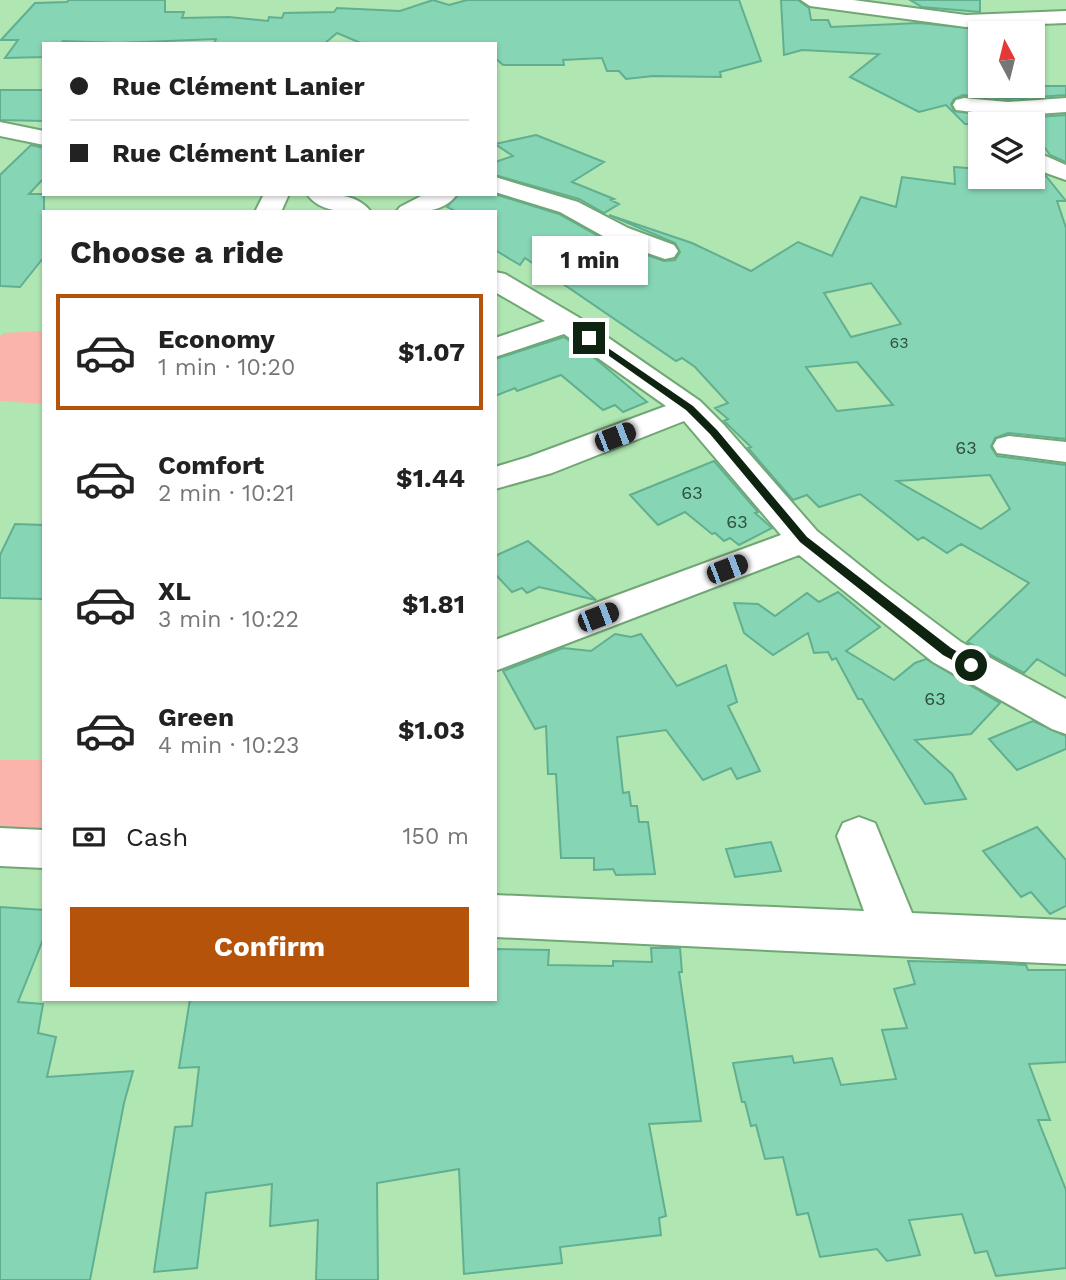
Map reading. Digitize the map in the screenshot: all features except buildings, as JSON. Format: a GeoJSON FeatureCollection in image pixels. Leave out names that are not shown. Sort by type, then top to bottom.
{"type":"FeatureCollection","features":[{"type":"Feature","properties":{"kind":"street"},"geometry":{"type":"LineString","coordinates":[[810,0],[936,19],[981,22],[1066,17]]}},
{"type":"Feature","properties":{"kind":"street"},"geometry":{"type":"LineString","coordinates":[[936,19],[968,37]]}},
{"type":"Feature","properties":{"kind":"street"},"geometry":{"type":"LineString","coordinates":[[964,105],[1008,108],[1066,105]]}},
{"type":"Feature","properties":{"kind":"street"},"geometry":{"type":"LineString","coordinates":[[1045,166],[1066,173]]}},
{"type":"Feature","properties":{"kind":"street"},"geometry":{"type":"LineString","coordinates":[[497,177],[518,168]]}},
{"type":"Feature","properties":{"kind":"street"},"geometry":{"type":"LineString","coordinates":[[497,185],[569,207],[620,234],[665,251]]}},
{"type":"Feature","properties":{"kind":"street"},"geometry":{"type":"LineString","coordinates":[[323,196],[354,210]]}},
{"type":"Feature","properties":{"kind":"street"},"geometry":{"type":"LineString","coordinates":[[413,210],[440,196]]}},
{"type":"Feature","properties":{"kind":"street"},"geometry":{"type":"LineString","coordinates":[[497,281],[568,323],[690,408],[804,540],[947,652],[1066,718]]}},
{"type":"Feature","properties":{"kind":"street"},"geometry":{"type":"LineString","coordinates":[[497,347],[568,323]]}},
{"type":"Feature","properties":{"kind":"street"},"geometry":{"type":"LineString","coordinates":[[497,477],[540,465],[690,408]]}},
{"type":"Feature","properties":{"kind":"street"},"geometry":{"type":"LineString","coordinates":[[1009,446],[1066,452]]}},
{"type":"Feature","properties":{"kind":"street"},"geometry":{"type":"LineString","coordinates":[[497,655],[804,540]]}},
{"type":"Feature","properties":{"kind":"street"},"geometry":{"type":"LineString","coordinates":[[859,836],[897,936]]}},
{"type":"Feature","properties":{"kind":"street"},"geometry":{"type":"LineString","coordinates":[[0,847],[42,849]]}},
{"type":"Feature","properties":{"kind":"street"},"geometry":{"type":"LineString","coordinates":[[497,916],[1066,942]]}},
{"type":"Feature","properties":{"kind":"shaded area"},"geometry":{"type":"Polygon","coordinates":[[[42,331],[42,404],[0,401],[0,336],[4,333],[42,331]]]}},
{"type":"Feature","properties":{"kind":"shaded area"},"geometry":{"type":"Polygon","coordinates":[[[0,760],[42,760],[42,836],[0,835],[0,760]]]}},
{"type":"Feature","properties":{"kind":"route"},"geometry":{"type":"LineString","coordinates":[[589,338],[690,408],[804,540],[947,652],[971,665]]}}]}
